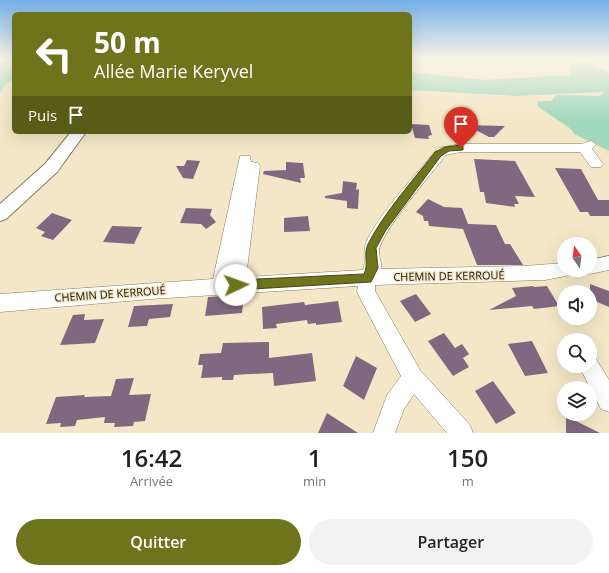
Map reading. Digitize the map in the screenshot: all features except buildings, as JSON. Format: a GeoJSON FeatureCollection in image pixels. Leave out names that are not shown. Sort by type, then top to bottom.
{"type":"FeatureCollection","features":[{"type":"Feature","properties":{"kind":"street"},"geometry":{"type":"LineString","coordinates":[[0,214],[51,168],[77,134]]}},
{"type":"Feature","properties":{"kind":"street"},"geometry":{"type":"LineString","coordinates":[[462,433],[414,376],[369,298],[365,288],[367,279],[373,268],[371,247],[382,227],[442,151],[461,148],[587,147],[596,164]]}},
{"type":"Feature","properties":{"kind":"street"},"geometry":{"type":"LineString","coordinates":[[228,286],[249,162]]}},
{"type":"Feature","properties":{"kind":"street"},"geometry":{"type":"LineString","coordinates":[[597,266],[609,263]]}},
{"type":"Feature","properties":{"kind":"street","name":"CHEMIN DE KERROUÉ"},"geometry":{"type":"LineString","coordinates":[[0,303],[228,286],[433,275],[530,274],[557,271]]}},
{"type":"Feature","properties":{"kind":"street"},"geometry":{"type":"LineString","coordinates":[[593,373],[609,401]]}},
{"type":"Feature","properties":{"kind":"street"},"geometry":{"type":"LineString","coordinates":[[384,433],[395,403],[414,376]]}},
{"type":"Feature","properties":{"kind":"green space"},"geometry":{"type":"Polygon","coordinates":[[[0,79],[12,79],[5,85],[0,93],[0,79]]]}},
{"type":"Feature","properties":{"kind":"green space"},"geometry":{"type":"Polygon","coordinates":[[[412,79],[609,79],[609,151],[574,134],[571,129],[537,106],[538,101],[552,101],[556,95],[600,96],[603,92],[517,96],[412,90],[412,79]]]}},
{"type":"Feature","properties":{"kind":"route"},"geometry":{"type":"LineString","coordinates":[[236,285],[367,279],[373,268],[373,262],[370,255],[371,247],[382,227],[438,154],[447,149],[461,148]]}}]}
